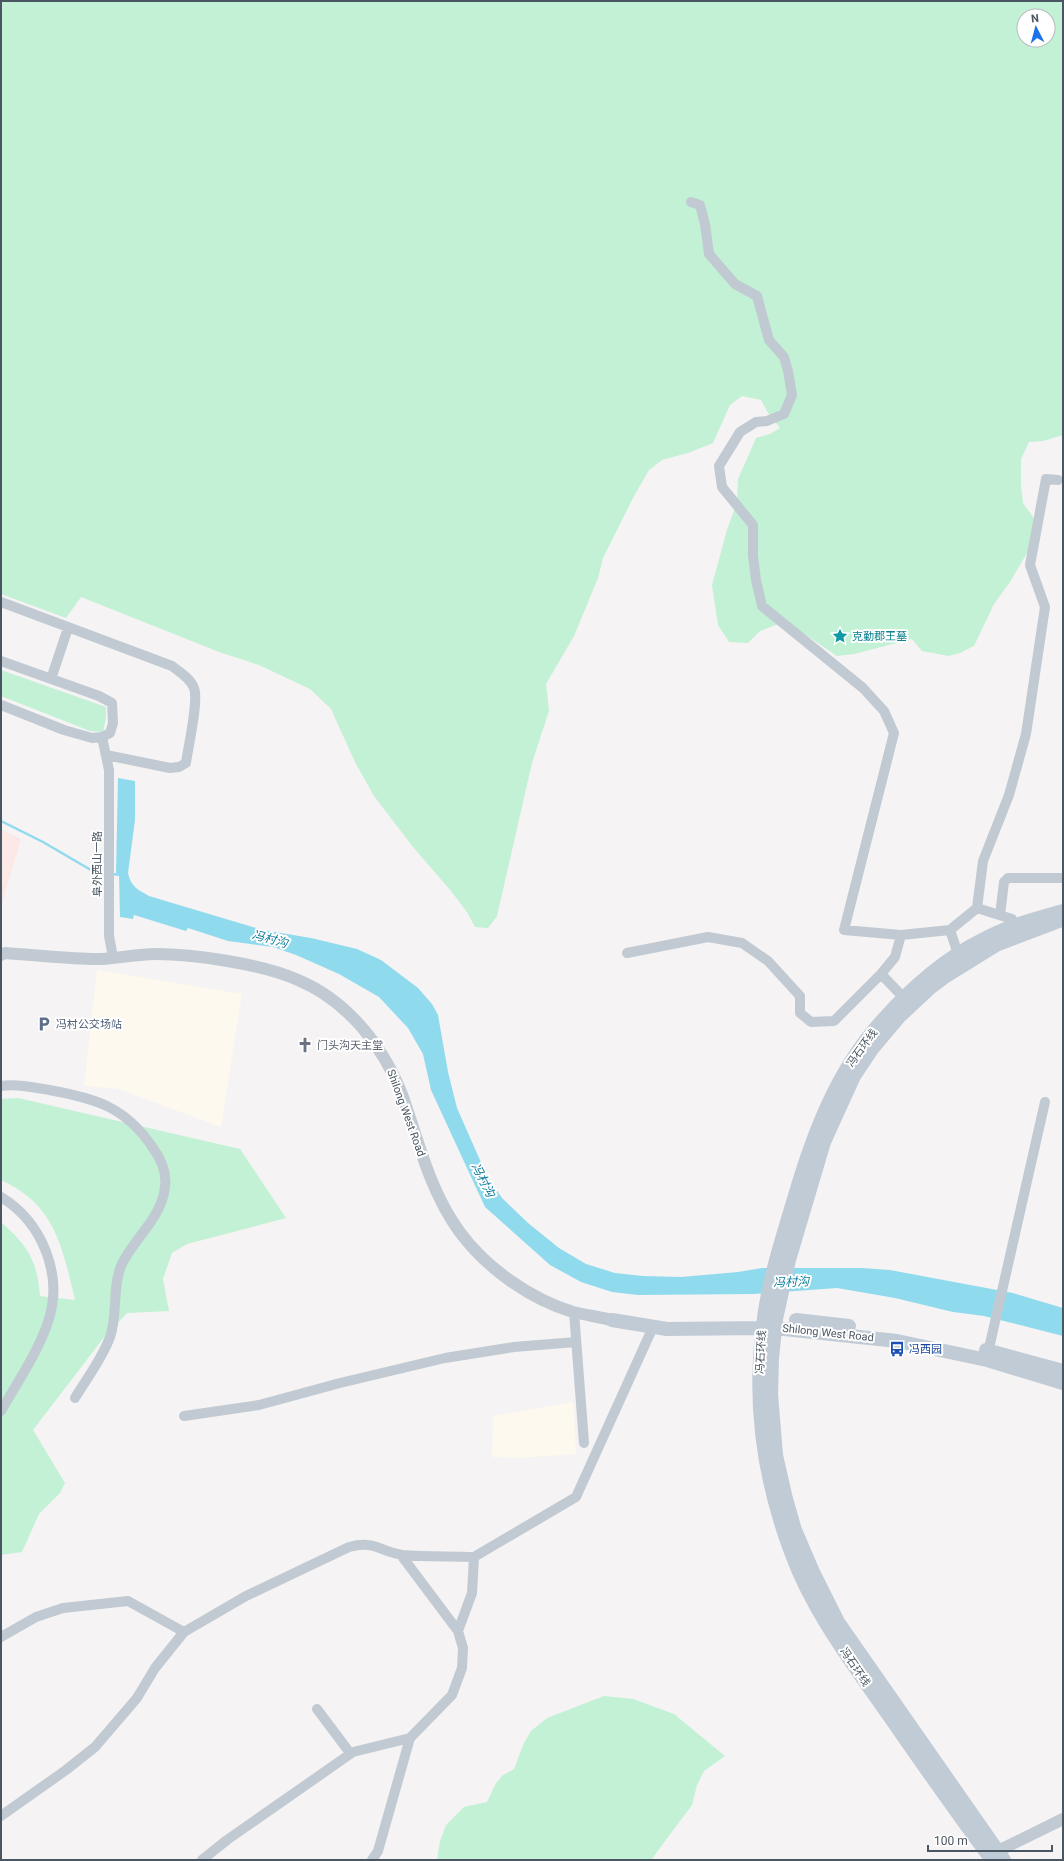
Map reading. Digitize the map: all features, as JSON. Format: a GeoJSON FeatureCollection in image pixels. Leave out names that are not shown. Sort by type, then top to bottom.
{"type":"FeatureCollection","features":[{"type":"Feature","properties":{"kind":"main road","name":"冯石环线"},"geometry":{"type":"LineString","coordinates":[[782,1260],[824,1142],[848,1087],[872,1049],[899,1017],[940,980],[1018,931],[1063,910]]}},
{"type":"Feature","properties":{"kind":"main road","name":"冯石环线"},"geometry":{"type":"LineString","coordinates":[[998,1857],[838,1622],[804,1552],[786,1499],[774,1440],[769,1324],[804,1164],[831,1097],[842,1076],[867,1038],[904,998],[934,972],[958,954],[981,940],[1045,926],[1063,920]]}},
{"type":"Feature","properties":{"kind":"main road","name":"Shilong West Road"},"geometry":{"type":"LineString","coordinates":[[612,1320],[667,1329],[769,1324]]}},
{"type":"Feature","properties":{"kind":"main road","name":"Shilong West Road"},"geometry":{"type":"LineString","coordinates":[[612,1320],[769,1324],[897,1340],[987,1355],[1063,1371]]}},
{"type":"Feature","properties":{"kind":"main road","name":"Shilong West Road"},"geometry":{"type":"LineString","coordinates":[[987,1355],[1063,1383]]}},
{"type":"Feature","properties":{"kind":"street"},"geometry":{"type":"LineString","coordinates":[[691,202],[700,205],[705,224],[709,254],[735,284],[757,296],[769,340],[784,357],[788,371],[792,395],[784,414],[767,421],[756,422],[740,432],[719,466],[722,487],[753,524],[753,556],[756,580],[762,606],[863,688],[884,711],[894,733],[844,930],[901,935],[950,930],[977,908],[983,861],[1009,796],[1026,734],[1045,607],[1030,565],[1046,479],[1058,480]]}},
{"type":"Feature","properties":{"kind":"street"},"geometry":{"type":"LineString","coordinates":[[1,602],[172,666],[186,678],[194,689],[195,703],[186,763],[180,767],[170,768],[106,755]]}},
{"type":"Feature","properties":{"kind":"street"},"geometry":{"type":"LineString","coordinates":[[51,679],[68,628]]}},
{"type":"Feature","properties":{"kind":"street"},"geometry":{"type":"LineString","coordinates":[[1,661],[99,696],[112,703],[113,723],[110,733],[102,737],[92,738],[64,730],[1,705]]}},
{"type":"Feature","properties":{"kind":"street","name":"阜外西山一路"},"geometry":{"type":"LineString","coordinates":[[102,737],[109,770],[109,936],[113,957]]}},
{"type":"Feature","properties":{"kind":"street"},"geometry":{"type":"LineString","coordinates":[[1000,915],[1004,882],[1008,878],[1063,878]]}},
{"type":"Feature","properties":{"kind":"street"},"geometry":{"type":"LineString","coordinates":[[977,908],[1012,919],[1018,931]]}},
{"type":"Feature","properties":{"kind":"street"},"geometry":{"type":"LineString","coordinates":[[950,930],[958,954]]}},
{"type":"Feature","properties":{"kind":"street"},"geometry":{"type":"LineString","coordinates":[[627,954],[708,937],[742,943],[768,961],[800,996],[800,1013],[811,1022],[834,1021],[881,974],[895,957],[901,935]]}},
{"type":"Feature","properties":{"kind":"street","name":"Shilong West Road"},"geometry":{"type":"LineString","coordinates":[[1,955],[5,953],[94,959],[154,954],[199,958],[247,966],[298,980],[336,1002],[368,1034],[391,1069],[403,1097],[426,1167],[446,1210],[460,1232],[483,1258],[503,1276],[550,1303],[574,1312],[612,1320]]}},
{"type":"Feature","properties":{"kind":"street"},"geometry":{"type":"LineString","coordinates":[[881,974],[904,998]]}},
{"type":"Feature","properties":{"kind":"street"},"geometry":{"type":"LineString","coordinates":[[1,1086],[14,1084],[84,1096],[117,1110],[143,1132],[160,1158],[164,1170],[166,1187],[159,1208],[121,1265],[110,1336],[94,1367],[75,1398]]}},
{"type":"Feature","properties":{"kind":"street"},"geometry":{"type":"LineString","coordinates":[[987,1355],[1045,1102]]}},
{"type":"Feature","properties":{"kind":"street"},"geometry":{"type":"LineString","coordinates":[[1,1196],[21,1212],[41,1237],[51,1270],[53,1294],[52,1311],[42,1337],[1,1411]]}},
{"type":"Feature","properties":{"kind":"street"},"geometry":{"type":"LineString","coordinates":[[574,1312],[584,1443]]}},
{"type":"Feature","properties":{"kind":"street"},"geometry":{"type":"LineString","coordinates":[[1,1816],[95,1748],[137,1698],[154,1668],[184,1632],[246,1596],[348,1547],[359,1545],[372,1545],[401,1554],[474,1557],[576,1497],[653,1327]]}},
{"type":"Feature","properties":{"kind":"street"},"geometry":{"type":"LineString","coordinates":[[184,1416],[259,1405],[340,1383],[445,1358],[514,1347],[576,1342]]}},
{"type":"Feature","properties":{"kind":"street"},"geometry":{"type":"LineString","coordinates":[[372,1860],[378,1851],[410,1738],[452,1695],[462,1668],[463,1648],[458,1631],[401,1554]]}},
{"type":"Feature","properties":{"kind":"street"},"geometry":{"type":"LineString","coordinates":[[458,1631],[472,1593],[474,1557]]}},
{"type":"Feature","properties":{"kind":"street"},"geometry":{"type":"LineString","coordinates":[[1,1637],[36,1617],[63,1608],[128,1602],[184,1632]]}},
{"type":"Feature","properties":{"kind":"street"},"geometry":{"type":"LineString","coordinates":[[316,1709],[350,1754]]}},
{"type":"Feature","properties":{"kind":"street"},"geometry":{"type":"LineString","coordinates":[[202,1860],[227,1840],[350,1754],[410,1738]]}},
{"type":"Feature","properties":{"kind":"street"},"geometry":{"type":"LineString","coordinates":[[998,1857],[1063,1819]]}},
{"type":"Feature","properties":{"kind":"shaded area"},"geometry":{"type":"Polygon","coordinates":[[[1,829],[21,839],[1,906],[1,829]]]}},
{"type":"Feature","properties":{"kind":"shaded area"},"geometry":{"type":"Polygon","coordinates":[[[97,970],[242,994],[221,1127],[119,1089],[84,1086],[97,970]]]}},
{"type":"Feature","properties":{"kind":"shaded area"},"geometry":{"type":"Polygon","coordinates":[[[573,1402],[576,1454],[518,1458],[492,1457],[493,1416],[573,1402]]]}},
{"type":"Feature","properties":{"kind":"green space"},"geometry":{"type":"Polygon","coordinates":[[[1,1],[1063,1],[1063,435],[1043,441],[1029,442],[1021,459],[1023,503],[1038,524],[1033,543],[1010,582],[994,604],[974,646],[960,653],[949,656],[922,651],[912,639],[854,654],[837,656],[806,635],[781,623],[760,631],[748,643],[729,642],[718,625],[712,585],[727,530],[737,502],[738,479],[756,438],[770,434],[780,428],[768,413],[761,400],[742,396],[730,405],[713,443],[688,453],[662,460],[649,470],[634,496],[603,558],[598,578],[574,636],[546,684],[549,711],[532,763],[497,916],[488,928],[475,927],[467,912],[451,891],[413,847],[374,796],[355,762],[331,709],[310,689],[259,665],[219,652],[81,597],[66,618],[1,594],[1,1]]]}},
{"type":"Feature","properties":{"kind":"green space"},"geometry":{"type":"Polygon","coordinates":[[[1,670],[106,707],[106,718],[103,732],[90,731],[1,696],[1,670]]]}},
{"type":"Feature","properties":{"kind":"green space"},"geometry":{"type":"Polygon","coordinates":[[[18,1098],[240,1149],[286,1218],[187,1244],[172,1253],[163,1279],[169,1311],[127,1313],[105,1336],[33,1430],[65,1483],[60,1493],[39,1514],[22,1552],[1,1555],[1,1222],[30,1254],[39,1283],[40,1296],[75,1300],[66,1262],[60,1245],[54,1230],[45,1215],[34,1202],[19,1190],[1,1180],[1,1099],[18,1098]]]}},
{"type":"Feature","properties":{"kind":"green space"},"geometry":{"type":"Polygon","coordinates":[[[604,1696],[633,1699],[674,1714],[725,1756],[704,1771],[697,1785],[692,1805],[651,1860],[437,1860],[440,1841],[446,1825],[464,1807],[487,1802],[496,1783],[503,1775],[514,1769],[524,1743],[531,1731],[547,1718],[604,1696]]]}},
{"type":"Feature","properties":{"kind":"water","name":"冯村沟"},"geometry":{"type":"Polygon","coordinates":[[[118,778],[135,781],[135,820],[128,873],[131,882],[138,890],[149,896],[263,930],[311,938],[357,949],[381,960],[418,988],[432,1004],[438,1015],[448,1072],[457,1108],[487,1176],[502,1198],[528,1223],[559,1248],[586,1264],[615,1273],[643,1276],[681,1277],[738,1272],[762,1268],[862,1268],[890,1270],[1013,1293],[1063,1308],[1063,1336],[984,1316],[953,1312],[895,1298],[837,1288],[754,1294],[638,1295],[612,1292],[581,1282],[550,1265],[485,1207],[431,1090],[423,1054],[408,1028],[379,997],[339,974],[296,955],[273,947],[228,941],[188,928],[186,931],[134,915],[133,919],[120,917],[119,874],[116,873],[118,778]]]}},
{"type":"Feature","properties":{"kind":"waterway"},"geometry":{"type":"LineString","coordinates":[[1,821],[43,842],[96,873],[106,874]]}},
{"type":"Feature","properties":{"kind":"waterway"},"geometry":{"type":"LineString","coordinates":[[111,874],[122,875]]}},
{"type":"Feature","properties":{"kind":"place","name":"克勤郡王墓"},"geometry":{"type":"Point","coordinates":[840,636]}},
{"type":"Feature","properties":{"kind":"place","name":"冯村公交场站"},"geometry":{"type":"Point","coordinates":[44,1024]}},
{"type":"Feature","properties":{"kind":"place","name":"门头沟天主堂"},"geometry":{"type":"Point","coordinates":[305,1045]}},
{"type":"Feature","properties":{"kind":"place","name":"冯西园"},"geometry":{"type":"Point","coordinates":[897,1349]}}]}
